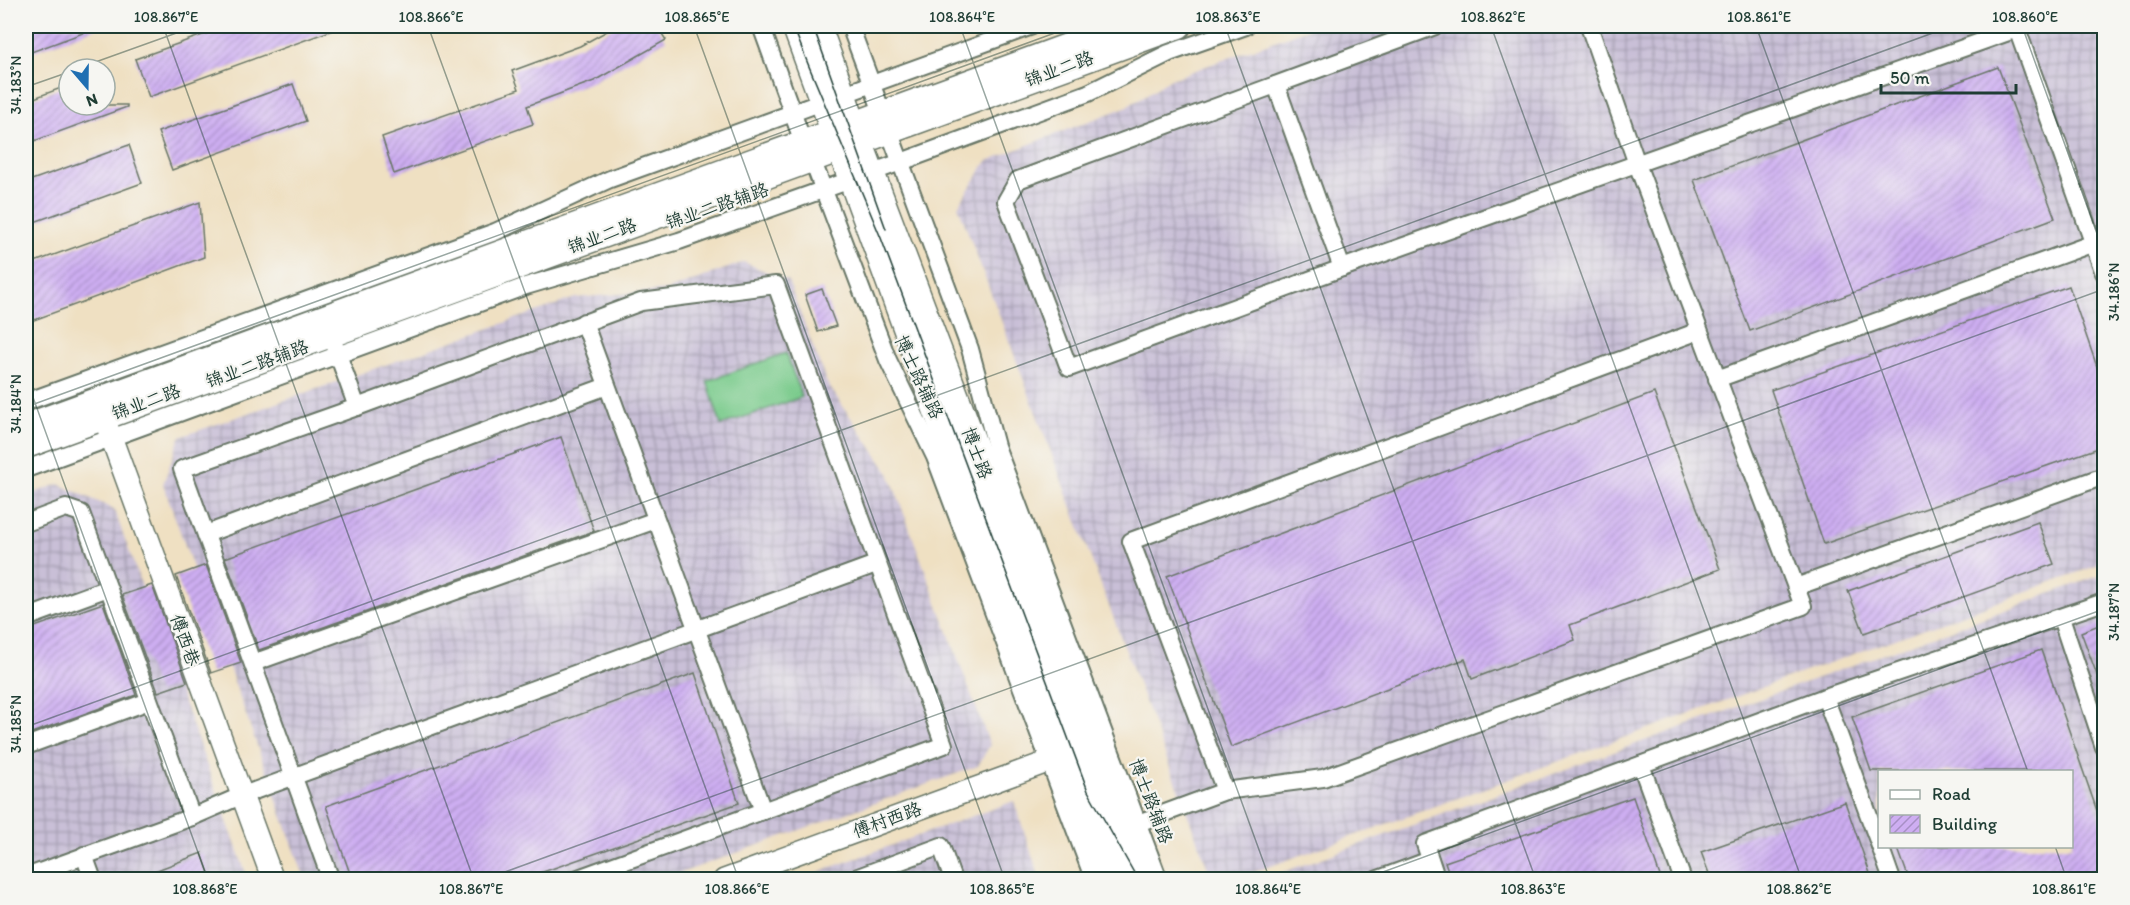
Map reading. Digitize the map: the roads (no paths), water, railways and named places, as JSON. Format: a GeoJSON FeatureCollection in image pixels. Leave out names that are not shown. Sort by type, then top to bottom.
{"type":"FeatureCollection","features":[{"type":"Feature","properties":{"kind":"main road","name":"博士路"},"geometry":{"type":"LineString","coordinates":[[796,26],[833,98],[1094,838],[1114,879]]}},
{"type":"Feature","properties":{"kind":"main road","name":"博士路"},"geometry":{"type":"LineString","coordinates":[[817,26],[833,98]]}},
{"type":"Feature","properties":{"kind":"main road","name":"锦业二路"},"geometry":{"type":"LineString","coordinates":[[886,122],[1122,26]]}},
{"type":"Feature","properties":{"kind":"main road","name":"锦业二路"},"geometry":{"type":"LineString","coordinates":[[26,446],[331,336],[808,150],[886,122],[1179,26]]}},
{"type":"Feature","properties":{"kind":"main road","name":"博士路"},"geometry":{"type":"LineString","coordinates":[[862,176],[1128,826],[1138,879]]}},
{"type":"Feature","properties":{"kind":"main road","name":"锦业二路"},"geometry":{"type":"LineString","coordinates":[[26,426],[104,419]]}},
{"type":"Feature","properties":{"kind":"street","name":"博士路辅路"},"geometry":{"type":"LineString","coordinates":[[761,26],[888,360],[935,457],[1094,879]]}},
{"type":"Feature","properties":{"kind":"street","name":"博士路辅路"},"geometry":{"type":"LineString","coordinates":[[850,26],[970,349],[996,446],[1128,826],[1159,879]]}},
{"type":"Feature","properties":{"kind":"street"},"geometry":{"type":"LineString","coordinates":[[26,402],[495,232],[610,179],[1032,26]]}},
{"type":"Feature","properties":{"kind":"street","name":"锦业二路辅路"},"geometry":{"type":"LineString","coordinates":[[331,336],[526,286],[679,241],[1088,93],[1169,53],[1246,26]]}},
{"type":"Feature","properties":{"kind":"street"},"geometry":{"type":"LineString","coordinates":[[1435,26],[1018,180],[1006,201],[1069,368],[2016,27],[2104,273]]}},
{"type":"Feature","properties":{"kind":"street"},"geometry":{"type":"LineString","coordinates":[[1128,826],[1225,792],[1323,778],[1803,606],[1637,164],[1589,26]]}},
{"type":"Feature","properties":{"kind":"street"},"geometry":{"type":"LineString","coordinates":[[1276,85],[1342,268]]}},
{"type":"Feature","properties":{"kind":"street"},"geometry":{"type":"LineString","coordinates":[[1718,379],[2094,243]]}},
{"type":"Feature","properties":{"kind":"street"},"geometry":{"type":"LineString","coordinates":[[332,879],[182,469],[641,302],[776,285],[944,746],[573,879]]}},
{"type":"Feature","properties":{"kind":"street"},"geometry":{"type":"LineString","coordinates":[[584,322],[763,811]]}},
{"type":"Feature","properties":{"kind":"street"},"geometry":{"type":"LineString","coordinates":[[1225,792],[1131,541],[1699,332]]}},
{"type":"Feature","properties":{"kind":"street"},"geometry":{"type":"LineString","coordinates":[[331,336],[357,407]]}},
{"type":"Feature","properties":{"kind":"street"},"geometry":{"type":"LineString","coordinates":[[206,534],[607,386]]}},
{"type":"Feature","properties":{"kind":"street"},"geometry":{"type":"LineString","coordinates":[[26,470],[104,419]]}},
{"type":"Feature","properties":{"kind":"street","name":"傅西巷"},"geometry":{"type":"LineString","coordinates":[[104,419],[273,879]]}},
{"type":"Feature","properties":{"kind":"street"},"geometry":{"type":"LineString","coordinates":[[1796,587],[2104,476]]}},
{"type":"Feature","properties":{"kind":"street"},"geometry":{"type":"LineString","coordinates":[[26,523],[66,508],[81,513],[192,817]]}},
{"type":"Feature","properties":{"kind":"street"},"geometry":{"type":"LineString","coordinates":[[253,663],[656,520]]}},
{"type":"Feature","properties":{"kind":"street"},"geometry":{"type":"LineString","coordinates":[[26,877],[192,817],[294,776],[876,564]]}},
{"type":"Feature","properties":{"kind":"street"},"geometry":{"type":"LineString","coordinates":[[26,618],[108,588]]}},
{"type":"Feature","properties":{"kind":"street"},"geometry":{"type":"LineString","coordinates":[[1437,879],[1425,844],[1825,697],[2104,602]]}},
{"type":"Feature","properties":{"kind":"street"},"geometry":{"type":"LineString","coordinates":[[2061,618],[2104,747]]}},
{"type":"Feature","properties":{"kind":"street"},"geometry":{"type":"LineString","coordinates":[[1825,697],[1878,841]]}},
{"type":"Feature","properties":{"kind":"street"},"geometry":{"type":"LineString","coordinates":[[26,746],[149,701]]}},
{"type":"Feature","properties":{"kind":"street","name":"傅村西路"},"geometry":{"type":"LineString","coordinates":[[724,879],[1050,761]]}},
{"type":"Feature","properties":{"kind":"street"},"geometry":{"type":"LineString","coordinates":[[1641,765],[1683,879]]}},
{"type":"Feature","properties":{"kind":"street"},"geometry":{"type":"LineString","coordinates":[[850,879],[941,846],[953,879]]}},
{"type":"Feature","properties":{"kind":"street"},"geometry":{"type":"LineString","coordinates":[[1881,848],[1892,879]]}},
{"type":"Feature","properties":{"kind":"street"},"geometry":{"type":"LineString","coordinates":[[84,855],[93,879]]}},
{"type":"Feature","properties":{"kind":"street"},"geometry":{"type":"LineString","coordinates":[[1376,879],[1430,860]]}},
{"type":"Feature","properties":{"kind":"tram line"},"geometry":{"type":"LineString","coordinates":[[793,26],[881,238],[1088,791],[1138,880]]}},
{"type":"Feature","properties":{"kind":"tram line"},"geometry":{"type":"LineString","coordinates":[[813,26],[886,229]]}}]}
